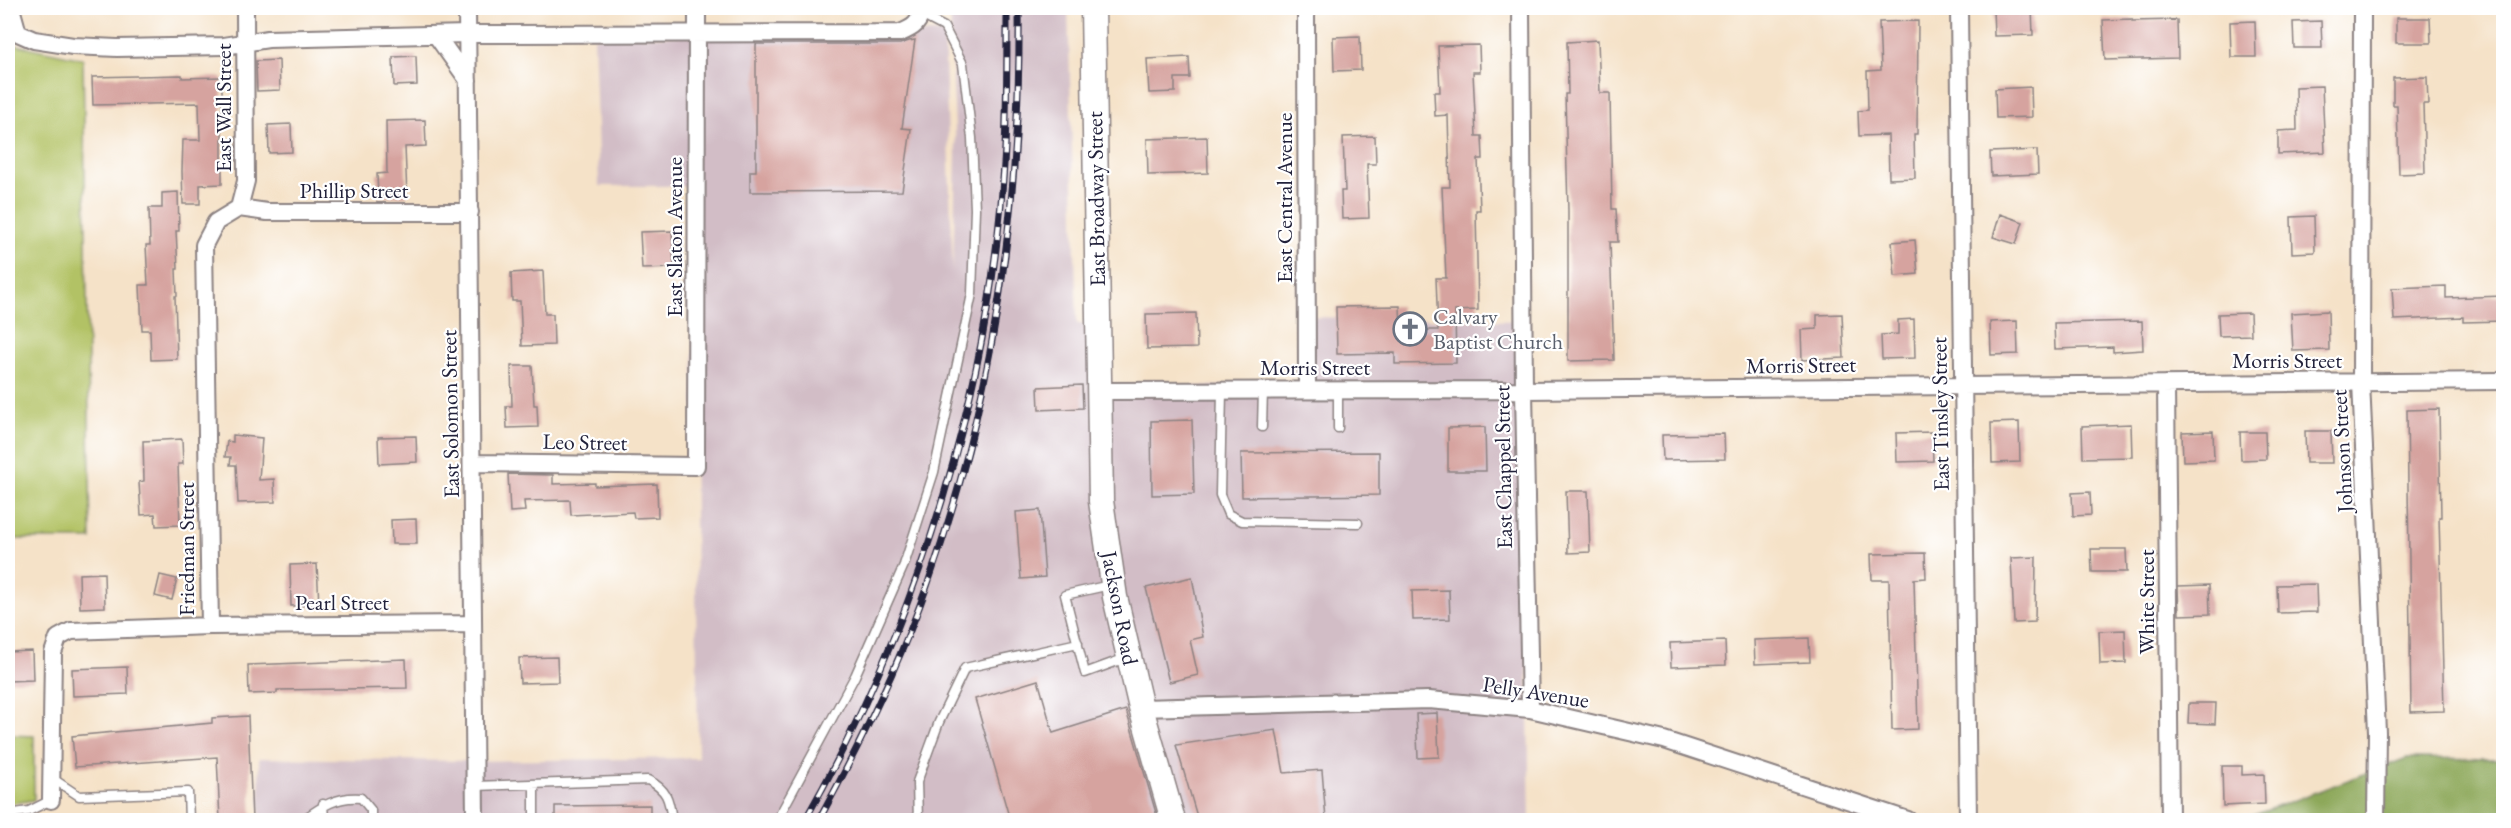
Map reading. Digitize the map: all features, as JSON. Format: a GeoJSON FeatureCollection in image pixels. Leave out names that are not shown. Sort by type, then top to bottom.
{"type":"FeatureCollection","features":[{"type":"Feature","properties":{"kind":"main road","name":"East Broadway Street"},"geometry":{"type":"LineString","coordinates":[[1093,8],[1100,391]]}},
{"type":"Feature","properties":{"kind":"main road","name":"Jackson Road"},"geometry":{"type":"LineString","coordinates":[[1100,391],[1101,501],[1113,584],[1141,708],[1173,820]]}},
{"type":"Feature","properties":{"kind":"street"},"geometry":{"type":"LineString","coordinates":[[11,8],[18,33],[34,40],[73,46],[117,48],[212,46],[268,39],[467,34],[900,33],[919,17]]}},
{"type":"Feature","properties":{"kind":"street","name":"East Wall Street"},"geometry":{"type":"LineString","coordinates":[[239,208],[246,181],[245,8]]}},
{"type":"Feature","properties":{"kind":"street","name":"East Solomon Street"},"geometry":{"type":"LineString","coordinates":[[467,8],[475,820]]}},
{"type":"Feature","properties":{"kind":"street","name":"East Slaton Avenue"},"geometry":{"type":"LineString","coordinates":[[696,466],[697,8]]}},
{"type":"Feature","properties":{"kind":"street","name":"East Central Avenue"},"geometry":{"type":"LineString","coordinates":[[1305,8],[1307,389]]}},
{"type":"Feature","properties":{"kind":"street","name":"East Chappel Street"},"geometry":{"type":"LineString","coordinates":[[1521,8],[1524,390],[1530,709]]}},
{"type":"Feature","properties":{"kind":"street","name":"East Tinsley Street"},"geometry":{"type":"LineString","coordinates":[[1959,8],[1968,820]]}},
{"type":"Feature","properties":{"kind":"street","name":"Johnson Street"},"geometry":{"type":"LineString","coordinates":[[2362,8],[2361,382],[2377,732],[2376,820]]}},
{"type":"Feature","properties":{"kind":"street"},"geometry":{"type":"LineString","coordinates":[[436,35],[468,80]]}},
{"type":"Feature","properties":{"kind":"street","name":"Phillip Street"},"geometry":{"type":"LineString","coordinates":[[239,208],[267,212],[470,212]]}},
{"type":"Feature","properties":{"kind":"street","name":"Friedman Street"},"geometry":{"type":"LineString","coordinates":[[51,800],[53,653],[58,638],[71,631],[210,626],[204,245],[216,222],[239,208]]}},
{"type":"Feature","properties":{"kind":"street","name":"Morris Street"},"geometry":{"type":"LineString","coordinates":[[1100,391],[1524,390],[2504,381]]}},
{"type":"Feature","properties":{"kind":"street","name":"White Street"},"geometry":{"type":"LineString","coordinates":[[2166,384],[2170,820]]}},
{"type":"Feature","properties":{"kind":"street","name":"Leo Street"},"geometry":{"type":"LineString","coordinates":[[473,463],[696,466]]}},
{"type":"Feature","properties":{"kind":"street","name":"Pearl Street"},"geometry":{"type":"LineString","coordinates":[[210,626],[473,624]]}},
{"type":"Feature","properties":{"kind":"street","name":"Pelly Avenue"},"geometry":{"type":"LineString","coordinates":[[1141,708],[1429,700],[1530,709],[1664,740],[1908,820]]}},
{"type":"Feature","properties":{"kind":"lane"},"geometry":{"type":"LineString","coordinates":[[777,820],[855,676],[904,566],[934,472],[972,294],[974,197],[972,138],[963,64],[944,27],[919,17]]}},
{"type":"Feature","properties":{"kind":"lane"},"geometry":{"type":"LineString","coordinates":[[1338,389],[1338,428]]}},
{"type":"Feature","properties":{"kind":"lane"},"geometry":{"type":"LineString","coordinates":[[1222,390],[1220,495],[1228,514],[1242,520],[1358,523]]}},
{"type":"Feature","properties":{"kind":"lane"},"geometry":{"type":"LineString","coordinates":[[1262,428],[1263,390]]}},
{"type":"Feature","properties":{"kind":"lane"},"geometry":{"type":"LineString","coordinates":[[1113,584],[1065,595],[1085,673],[1130,657]]}},
{"type":"Feature","properties":{"kind":"lane"},"geometry":{"type":"LineString","coordinates":[[918,820],[917,782],[939,722],[965,668],[1078,643]]}},
{"type":"Feature","properties":{"kind":"lane"},"geometry":{"type":"LineString","coordinates":[[52,778],[79,796],[188,792],[189,820]]}},
{"type":"Feature","properties":{"kind":"lane"},"geometry":{"type":"LineString","coordinates":[[475,786],[648,780],[661,786],[669,800],[672,820]]}},
{"type":"Feature","properties":{"kind":"lane"},"geometry":{"type":"LineString","coordinates":[[534,784],[534,820]]}},
{"type":"Feature","properties":{"kind":"lane"},"geometry":{"type":"LineString","coordinates":[[303,820],[323,804],[347,797],[361,798],[370,810],[371,820]]}},
{"type":"Feature","properties":{"kind":"lane"},"geometry":{"type":"LineString","coordinates":[[8,814],[28,811],[51,800]]}},
{"type":"Feature","properties":{"kind":"lane"},"geometry":{"type":"LineString","coordinates":[[323,804],[324,820]]}},
{"type":"Feature","properties":{"kind":"shaded area"},"geometry":{"type":"Polygon","coordinates":[[[950,8],[1068,8],[1077,324],[1093,324],[1095,387],[1305,385],[1308,317],[1517,321],[1522,387],[1530,820],[260,820],[259,758],[467,761],[698,758],[691,186],[599,186],[594,37],[944,33],[953,272],[956,153],[950,8]]]}},
{"type":"Feature","properties":{"kind":"green space"},"geometry":{"type":"Polygon","coordinates":[[[17,45],[83,59],[91,539],[8,539],[8,47],[17,45]]]}},
{"type":"Feature","properties":{"kind":"green space"},"geometry":{"type":"Polygon","coordinates":[[[8,735],[34,736],[34,800],[8,804],[8,735]]]}},
{"type":"Feature","properties":{"kind":"green space"},"geometry":{"type":"Polygon","coordinates":[[[2407,758],[2503,759],[2503,820],[2241,820],[2407,758]]]}},
{"type":"Feature","properties":{"kind":"building"},"geometry":{"type":"Polygon","coordinates":[[[1993,8],[2032,8],[2033,35],[1994,36],[1993,8]]]}},
{"type":"Feature","properties":{"kind":"building"},"geometry":{"type":"Polygon","coordinates":[[[2396,18],[2430,18],[2431,43],[2396,43],[2396,18]]]}},
{"type":"Feature","properties":{"kind":"building"},"geometry":{"type":"Polygon","coordinates":[[[2132,19],[2132,21],[2177,20],[2178,58],[2105,60],[2103,20],[2132,19]]]}},
{"type":"Feature","properties":{"kind":"building"},"geometry":{"type":"Polygon","coordinates":[[[1918,21],[1917,134],[1914,134],[1915,178],[1889,179],[1888,135],[1859,136],[1858,111],[1868,110],[1867,71],[1881,70],[1879,22],[1918,21]]]}},
{"type":"Feature","properties":{"kind":"building"},"geometry":{"type":"Polygon","coordinates":[[[2255,21],[2256,57],[2231,57],[2230,22],[2255,21]]]}},
{"type":"Feature","properties":{"kind":"building"},"geometry":{"type":"Polygon","coordinates":[[[2321,21],[2322,48],[2294,48],[2293,22],[2321,21]]]}},
{"type":"Feature","properties":{"kind":"building"},"geometry":{"type":"Polygon","coordinates":[[[1360,36],[1361,70],[1334,71],[1333,37],[1360,36]]]}},
{"type":"Feature","properties":{"kind":"building"},"geometry":{"type":"Polygon","coordinates":[[[915,40],[902,128],[911,129],[902,191],[750,192],[750,171],[756,171],[756,44],[900,44],[915,40]]]}},
{"type":"Feature","properties":{"kind":"building"},"geometry":{"type":"Polygon","coordinates":[[[1598,40],[1600,93],[1610,93],[1612,209],[1616,209],[1618,242],[1610,242],[1614,360],[1568,361],[1565,94],[1568,94],[1567,42],[1598,40]]]}},
{"type":"Feature","properties":{"kind":"building"},"geometry":{"type":"Polygon","coordinates":[[[1479,45],[1480,72],[1473,72],[1476,136],[1482,136],[1483,159],[1478,159],[1480,210],[1476,210],[1478,310],[1455,311],[1456,363],[1395,364],[1395,353],[1337,354],[1336,307],[1400,306],[1401,330],[1438,330],[1436,278],[1446,278],[1442,187],[1450,187],[1448,115],[1435,116],[1434,92],[1440,92],[1438,46],[1479,45]]]}},
{"type":"Feature","properties":{"kind":"building"},"geometry":{"type":"Polygon","coordinates":[[[416,56],[417,85],[394,86],[393,57],[416,56]]]}},
{"type":"Feature","properties":{"kind":"building"},"geometry":{"type":"Polygon","coordinates":[[[1189,57],[1190,78],[1175,78],[1175,92],[1149,93],[1147,59],[1189,57]]]}},
{"type":"Feature","properties":{"kind":"building"},"geometry":{"type":"Polygon","coordinates":[[[279,60],[280,90],[257,91],[256,61],[279,60]]]}},
{"type":"Feature","properties":{"kind":"building"},"geometry":{"type":"Polygon","coordinates":[[[182,75],[182,78],[222,77],[222,184],[200,185],[200,204],[183,204],[182,171],[183,140],[200,140],[199,103],[93,105],[92,77],[182,75]]]}},
{"type":"Feature","properties":{"kind":"building"},"geometry":{"type":"Polygon","coordinates":[[[2427,77],[2428,104],[2423,104],[2425,173],[2399,174],[2397,105],[2393,105],[2393,78],[2427,77]]]}},
{"type":"Feature","properties":{"kind":"building"},"geometry":{"type":"Polygon","coordinates":[[[2322,86],[2325,152],[2278,154],[2278,131],[2297,130],[2296,87],[2322,86]]]}},
{"type":"Feature","properties":{"kind":"building"},"geometry":{"type":"Polygon","coordinates":[[[2031,87],[2032,117],[1996,118],[1995,89],[2031,87]]]}},
{"type":"Feature","properties":{"kind":"building"},"geometry":{"type":"Polygon","coordinates":[[[425,120],[426,146],[405,147],[407,196],[378,197],[377,174],[387,173],[386,121],[425,120]]]}},
{"type":"Feature","properties":{"kind":"building"},"geometry":{"type":"Polygon","coordinates":[[[291,124],[292,152],[269,153],[268,125],[291,124]]]}},
{"type":"Feature","properties":{"kind":"building"},"geometry":{"type":"Polygon","coordinates":[[[1375,136],[1376,164],[1367,164],[1369,218],[1342,219],[1341,191],[1345,191],[1343,137],[1375,136]]]}},
{"type":"Feature","properties":{"kind":"building"},"geometry":{"type":"Polygon","coordinates":[[[1207,137],[1208,173],[1148,175],[1147,139],[1207,137]]]}},
{"type":"Feature","properties":{"kind":"building"},"geometry":{"type":"Polygon","coordinates":[[[2037,150],[2038,174],[1991,176],[1990,152],[2037,150]]]}},
{"type":"Feature","properties":{"kind":"building"},"geometry":{"type":"Polygon","coordinates":[[[178,192],[179,231],[176,231],[178,269],[176,269],[177,296],[175,296],[177,359],[151,360],[150,330],[142,330],[140,285],[148,285],[146,245],[150,245],[149,208],[162,208],[162,193],[178,192]]]}},
{"type":"Feature","properties":{"kind":"building"},"geometry":{"type":"Polygon","coordinates":[[[2000,214],[2023,222],[2016,244],[1993,237],[2000,214]]]}},
{"type":"Feature","properties":{"kind":"building"},"geometry":{"type":"Polygon","coordinates":[[[2314,216],[2315,252],[2292,253],[2291,217],[2314,216]]]}},
{"type":"Feature","properties":{"kind":"building"},"geometry":{"type":"Polygon","coordinates":[[[672,231],[674,268],[642,269],[640,232],[672,231]]]}},
{"type":"Feature","properties":{"kind":"building"},"geometry":{"type":"Polygon","coordinates":[[[1915,240],[1918,274],[1895,276],[1892,242],[1915,240]]]}},
{"type":"Feature","properties":{"kind":"building"},"geometry":{"type":"Polygon","coordinates":[[[543,271],[545,314],[553,314],[554,345],[522,346],[520,301],[512,301],[511,273],[543,271]]]}},
{"type":"Feature","properties":{"kind":"building"},"geometry":{"type":"Polygon","coordinates":[[[2446,286],[2446,298],[2504,296],[2504,321],[2463,322],[2463,317],[2394,320],[2392,288],[2446,286]]]}},
{"type":"Feature","properties":{"kind":"building"},"geometry":{"type":"Polygon","coordinates":[[[2328,311],[2329,350],[2293,351],[2291,313],[2328,311]]]}},
{"type":"Feature","properties":{"kind":"building"},"geometry":{"type":"Polygon","coordinates":[[[1196,313],[1197,348],[1147,349],[1146,314],[1196,313]]]}},
{"type":"Feature","properties":{"kind":"building"},"geometry":{"type":"Polygon","coordinates":[[[2250,313],[2251,335],[2219,336],[2218,314],[2250,313]]]}},
{"type":"Feature","properties":{"kind":"building"},"geometry":{"type":"Polygon","coordinates":[[[1842,314],[1844,358],[1802,360],[1801,330],[1817,329],[1817,315],[1842,314]]]}},
{"type":"Feature","properties":{"kind":"building"},"geometry":{"type":"Polygon","coordinates":[[[1914,319],[1915,358],[1882,359],[1881,335],[1898,334],[1898,320],[1914,319]]]}},
{"type":"Feature","properties":{"kind":"building"},"geometry":{"type":"Polygon","coordinates":[[[2017,321],[2018,354],[1991,355],[1990,322],[2017,321]]]}},
{"type":"Feature","properties":{"kind":"building"},"geometry":{"type":"Polygon","coordinates":[[[2142,321],[2143,350],[2113,352],[2113,347],[2055,349],[2054,323],[2142,321]]]}},
{"type":"Feature","properties":{"kind":"building"},"geometry":{"type":"Polygon","coordinates":[[[511,366],[532,366],[534,405],[537,405],[538,427],[507,428],[506,406],[512,406],[511,366]]]}},
{"type":"Feature","properties":{"kind":"building"},"geometry":{"type":"Polygon","coordinates":[[[1082,385],[1083,408],[1039,410],[1038,387],[1082,385]]]}},
{"type":"Feature","properties":{"kind":"building"},"geometry":{"type":"Polygon","coordinates":[[[2439,409],[2444,711],[2411,712],[2407,410],[2439,409]]]}},
{"type":"Feature","properties":{"kind":"building"},"geometry":{"type":"Polygon","coordinates":[[[1192,420],[1194,494],[1152,495],[1151,421],[1192,420]]]}},
{"type":"Feature","properties":{"kind":"building"},"geometry":{"type":"Polygon","coordinates":[[[2019,422],[2020,462],[1992,463],[1991,423],[2019,422]]]}},
{"type":"Feature","properties":{"kind":"building"},"geometry":{"type":"Polygon","coordinates":[[[2131,424],[2132,457],[2083,458],[2082,426],[2131,424]]]}},
{"type":"Feature","properties":{"kind":"building"},"geometry":{"type":"Polygon","coordinates":[[[1485,427],[1486,471],[1448,471],[1448,428],[1485,427]]]}},
{"type":"Feature","properties":{"kind":"building"},"geometry":{"type":"Polygon","coordinates":[[[2213,431],[2214,460],[2183,461],[2182,432],[2213,431]]]}},
{"type":"Feature","properties":{"kind":"building"},"geometry":{"type":"Polygon","coordinates":[[[2305,431],[2331,431],[2332,463],[2306,463],[2305,431]]]}},
{"type":"Feature","properties":{"kind":"building"},"geometry":{"type":"Polygon","coordinates":[[[1932,432],[1933,461],[1897,462],[1896,433],[1932,432]]]}},
{"type":"Feature","properties":{"kind":"building"},"geometry":{"type":"Polygon","coordinates":[[[2240,432],[2265,432],[2266,459],[2241,460],[2240,432]]]}},
{"type":"Feature","properties":{"kind":"building"},"geometry":{"type":"Polygon","coordinates":[[[1724,434],[1725,459],[1663,460],[1662,435],[1724,434]]]}},
{"type":"Feature","properties":{"kind":"building"},"geometry":{"type":"Polygon","coordinates":[[[233,435],[262,438],[259,480],[274,479],[275,502],[238,503],[236,465],[230,465],[231,457],[225,457],[227,441],[233,442],[233,435]]]}},
{"type":"Feature","properties":{"kind":"building"},"geometry":{"type":"Polygon","coordinates":[[[416,436],[417,462],[379,464],[378,437],[416,436]]]}},
{"type":"Feature","properties":{"kind":"building"},"geometry":{"type":"Polygon","coordinates":[[[182,439],[183,464],[178,464],[180,525],[156,526],[155,514],[141,515],[139,482],[144,481],[143,441],[182,439]]]}},
{"type":"Feature","properties":{"kind":"building"},"geometry":{"type":"Polygon","coordinates":[[[1379,452],[1379,495],[1242,497],[1241,453],[1379,452]]]}},
{"type":"Feature","properties":{"kind":"building"},"geometry":{"type":"Polygon","coordinates":[[[508,474],[553,475],[553,484],[595,483],[595,486],[657,484],[658,517],[634,518],[633,512],[571,515],[570,500],[524,501],[525,511],[510,512],[508,474]]]}},
{"type":"Feature","properties":{"kind":"building"},"geometry":{"type":"Polygon","coordinates":[[[1566,491],[1588,491],[1590,552],[1568,553],[1566,491]]]}},
{"type":"Feature","properties":{"kind":"building"},"geometry":{"type":"Polygon","coordinates":[[[2090,492],[2091,515],[2073,516],[2072,493],[2090,492]]]}},
{"type":"Feature","properties":{"kind":"building"},"geometry":{"type":"Polygon","coordinates":[[[1040,510],[1045,577],[1021,579],[1016,512],[1040,510]]]}},
{"type":"Feature","properties":{"kind":"building"},"geometry":{"type":"Polygon","coordinates":[[[416,519],[417,544],[392,544],[391,520],[416,519]]]}},
{"type":"Feature","properties":{"kind":"building"},"geometry":{"type":"Polygon","coordinates":[[[2091,549],[2126,549],[2127,572],[2092,572],[2091,549]]]}},
{"type":"Feature","properties":{"kind":"building"},"geometry":{"type":"Polygon","coordinates":[[[1925,553],[1926,578],[1914,579],[1918,729],[1892,730],[1889,580],[1872,580],[1871,554],[1925,553]]]}},
{"type":"Feature","properties":{"kind":"building"},"geometry":{"type":"Polygon","coordinates":[[[2036,557],[2035,622],[2014,623],[2011,558],[2036,557]]]}},
{"type":"Feature","properties":{"kind":"building"},"geometry":{"type":"Polygon","coordinates":[[[317,564],[319,605],[291,606],[290,565],[317,564]]]}},
{"type":"Feature","properties":{"kind":"building"},"geometry":{"type":"Polygon","coordinates":[[[104,573],[105,607],[80,608],[79,574],[104,573]]]}},
{"type":"Feature","properties":{"kind":"building"},"geometry":{"type":"Polygon","coordinates":[[[160,575],[177,579],[172,600],[155,596],[160,575]]]}},
{"type":"Feature","properties":{"kind":"building"},"geometry":{"type":"Polygon","coordinates":[[[1192,577],[1203,637],[1190,640],[1198,675],[1169,682],[1146,588],[1192,577]]]}},
{"type":"Feature","properties":{"kind":"building"},"geometry":{"type":"Polygon","coordinates":[[[2316,584],[2317,612],[2278,613],[2277,585],[2316,584]]]}},
{"type":"Feature","properties":{"kind":"building"},"geometry":{"type":"Polygon","coordinates":[[[2209,585],[2210,614],[2179,615],[2178,586],[2209,585]]]}},
{"type":"Feature","properties":{"kind":"building"},"geometry":{"type":"Polygon","coordinates":[[[1449,590],[1450,619],[1413,620],[1412,591],[1449,590]]]}},
{"type":"Feature","properties":{"kind":"building"},"geometry":{"type":"Polygon","coordinates":[[[2125,630],[2126,663],[2100,664],[2099,631],[2125,630]]]}},
{"type":"Feature","properties":{"kind":"building"},"geometry":{"type":"Polygon","coordinates":[[[1809,638],[1810,662],[1755,664],[1754,640],[1809,638]]]}},
{"type":"Feature","properties":{"kind":"building"},"geometry":{"type":"Polygon","coordinates":[[[1725,641],[1726,665],[1671,667],[1670,643],[1725,641]]]}},
{"type":"Feature","properties":{"kind":"building"},"geometry":{"type":"Polygon","coordinates":[[[32,651],[33,680],[8,681],[8,652],[32,651]]]}},
{"type":"Feature","properties":{"kind":"building"},"geometry":{"type":"Polygon","coordinates":[[[557,657],[558,682],[520,683],[519,658],[557,657]]]}},
{"type":"Feature","properties":{"kind":"building"},"geometry":{"type":"Polygon","coordinates":[[[406,659],[407,688],[277,690],[277,693],[249,694],[248,665],[406,659]]]}},
{"type":"Feature","properties":{"kind":"building"},"geometry":{"type":"Polygon","coordinates":[[[127,667],[128,694],[73,696],[72,669],[127,667]]]}},
{"type":"Feature","properties":{"kind":"building"},"geometry":{"type":"Polygon","coordinates":[[[1038,680],[1053,733],[1126,710],[1158,820],[1010,820],[975,699],[1038,680]]]}},
{"type":"Feature","properties":{"kind":"building"},"geometry":{"type":"Polygon","coordinates":[[[2189,703],[2216,703],[2215,724],[2188,723],[2189,703]]]}},
{"type":"Feature","properties":{"kind":"building"},"geometry":{"type":"Polygon","coordinates":[[[1437,713],[1439,757],[1418,758],[1416,714],[1437,713]]]}},
{"type":"Feature","properties":{"kind":"building"},"geometry":{"type":"Polygon","coordinates":[[[248,716],[252,820],[220,820],[217,757],[75,767],[72,736],[212,723],[212,718],[248,716]]]}},
{"type":"Feature","properties":{"kind":"building"},"geometry":{"type":"Polygon","coordinates":[[[1276,730],[1284,773],[1322,770],[1326,820],[1198,820],[1176,745],[1276,730]]]}},
{"type":"Feature","properties":{"kind":"building"},"geometry":{"type":"Polygon","coordinates":[[[2222,766],[2242,766],[2242,775],[2264,774],[2265,804],[2223,806],[2222,766]]]}},
{"type":"Feature","properties":{"kind":"building"},"geometry":{"type":"Polygon","coordinates":[[[650,805],[650,820],[555,820],[555,806],[650,805]]]}},
{"type":"Feature","properties":{"kind":"railway"},"geometry":{"type":"LineString","coordinates":[[805,820],[846,743],[883,663],[916,580],[944,496],[967,410],[985,323],[998,235],[1005,148],[1007,8]]}},
{"type":"Feature","properties":{"kind":"railway"},"geometry":{"type":"LineString","coordinates":[[819,820],[878,705],[904,646],[950,516],[970,445],[986,373],[1008,228],[1015,155],[1019,8]]}},
{"type":"Feature","properties":{"kind":"place","name":"Calvary Baptist Church"},"geometry":{"type":"Point","coordinates":[1410,329]}}]}
